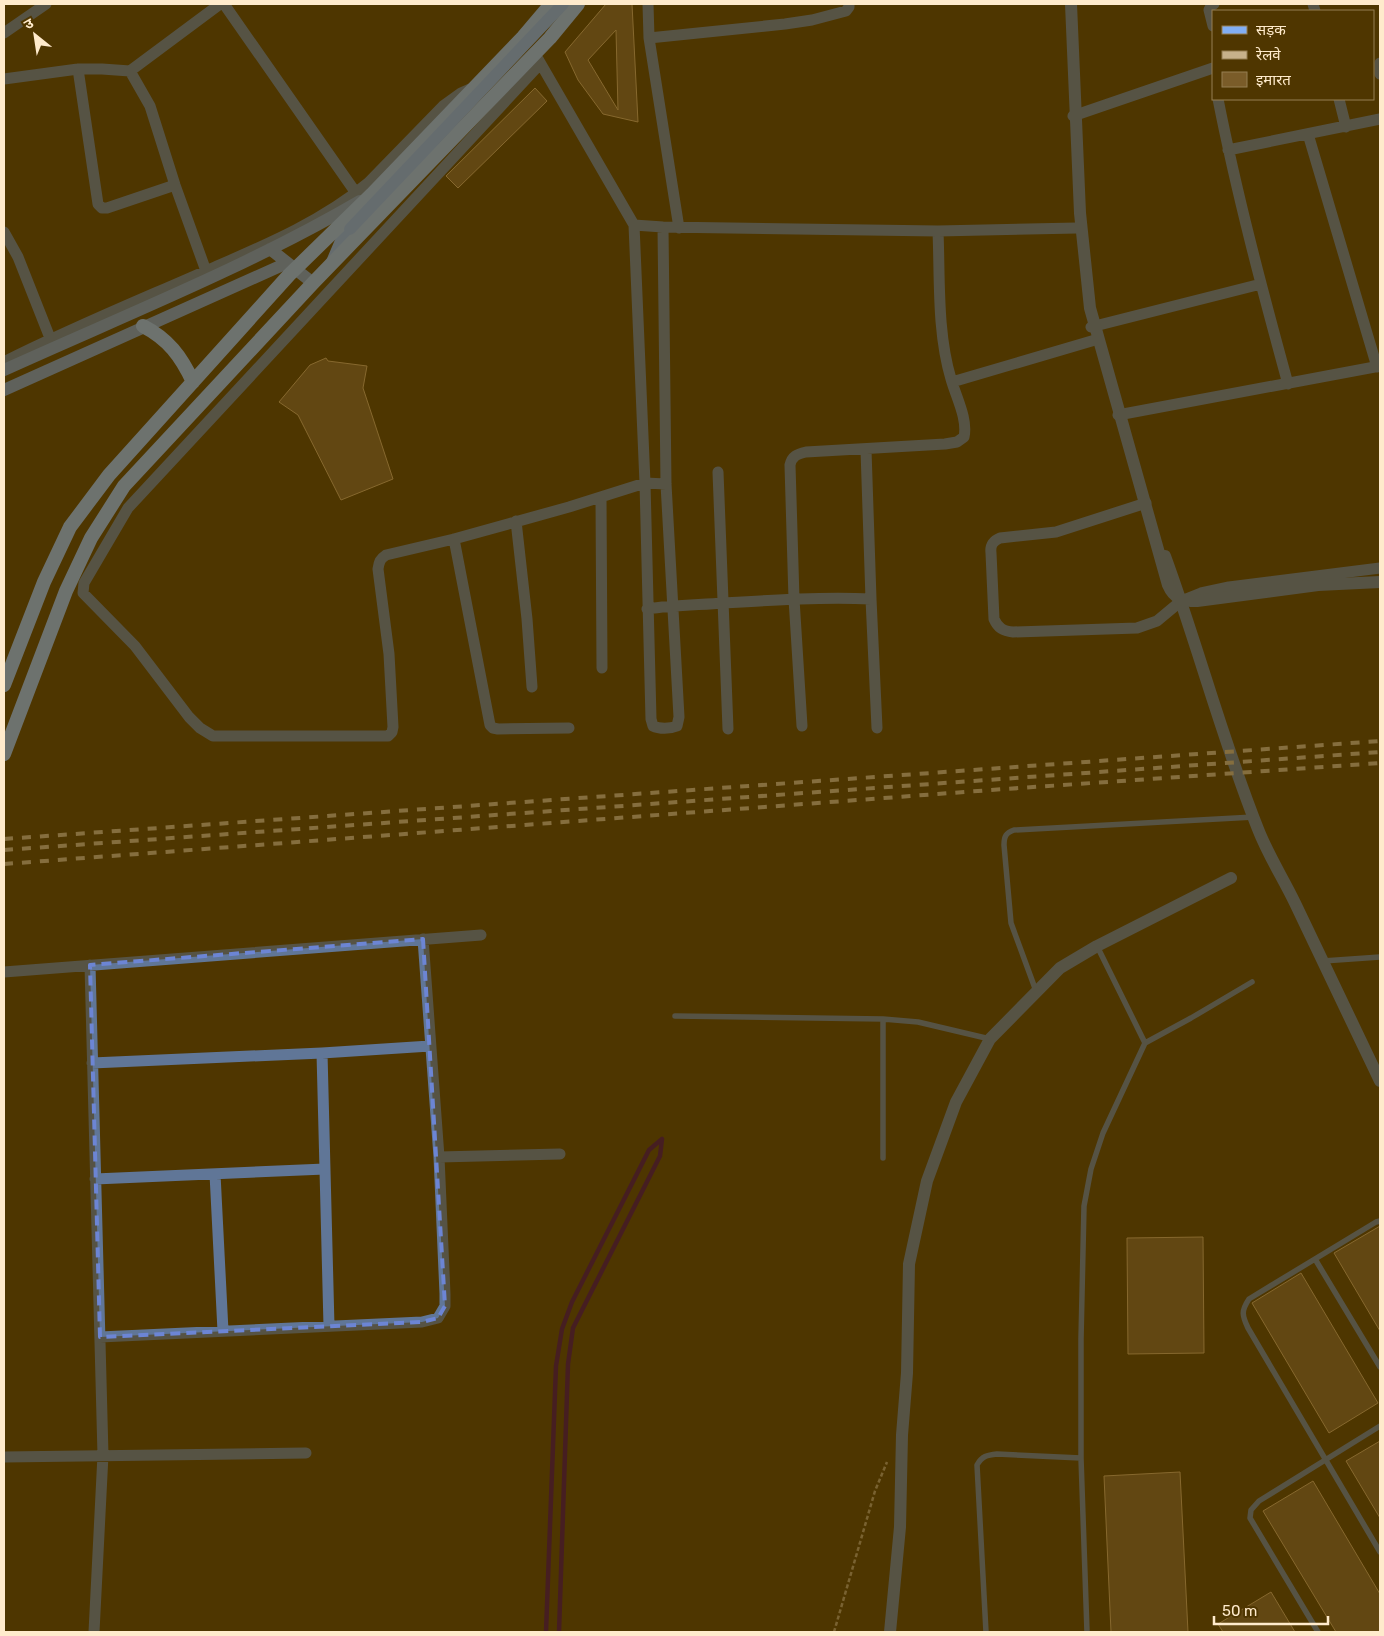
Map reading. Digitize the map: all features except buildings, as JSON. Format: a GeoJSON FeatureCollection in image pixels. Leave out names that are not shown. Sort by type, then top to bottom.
{"type":"FeatureCollection","features":[{"type":"Feature","properties":{"kind":"highway"},"geometry":{"type":"LineString","coordinates":[[4,685],[44,582],[70,527],[109,475],[193,382],[291,266],[312,252],[372,194],[523,37],[551,4]]}},
{"type":"Feature","properties":{"kind":"highway"},"geometry":{"type":"LineString","coordinates":[[4,754],[66,591],[91,538],[124,486],[313,283],[537,59],[578,4]]}},
{"type":"Feature","properties":{"kind":"highway"},"geometry":{"type":"LineString","coordinates":[[143,326],[167,341],[186,367],[193,382]]}},
{"type":"Feature","properties":{"kind":"main road"},"geometry":{"type":"LineString","coordinates":[[312,252],[346,233],[563,4]]}},
{"type":"Feature","properties":{"kind":"main road"},"geometry":{"type":"LineString","coordinates":[[4,370],[270,249],[327,220],[372,194]]}},
{"type":"Feature","properties":{"kind":"main road"},"geometry":{"type":"LineString","coordinates":[[330,266],[346,233]]}},
{"type":"Feature","properties":{"kind":"main road"},"geometry":{"type":"LineString","coordinates":[[270,249],[313,283]]}},
{"type":"Feature","properties":{"kind":"main road"},"geometry":{"type":"LineString","coordinates":[[4,390],[143,326],[291,266]]}},
{"type":"Feature","properties":{"kind":"street"},"geometry":{"type":"LineString","coordinates":[[4,32],[46,4]]}},
{"type":"Feature","properties":{"kind":"street"},"geometry":{"type":"LineString","coordinates":[[4,79],[78,69],[130,71],[222,4],[356,193]]}},
{"type":"Feature","properties":{"kind":"street"},"geometry":{"type":"LineString","coordinates":[[648,4],[650,38],[680,228]]}},
{"type":"Feature","properties":{"kind":"street"},"geometry":{"type":"LineString","coordinates":[[650,38],[812,20],[846,11],[849,4]]}},
{"type":"Feature","properties":{"kind":"street"},"geometry":{"type":"LineString","coordinates":[[1069,4],[1077,228],[1095,340],[1146,503],[1181,601],[1217,713],[1266,850],[1293,899],[1380,1082]]}},
{"type":"Feature","properties":{"kind":"street"},"geometry":{"type":"LineString","coordinates":[[1069,4],[1080,213],[1090,308],[1171,592],[1175,597],[1184,601],[1197,601],[1318,585],[1380,582]]}},
{"type":"Feature","properties":{"kind":"street"},"geometry":{"type":"LineString","coordinates":[[1212,22],[1209,10],[1214,4]]}},
{"type":"Feature","properties":{"kind":"street"},"geometry":{"type":"LineString","coordinates":[[523,37],[634,225],[645,483],[647,609],[652,723],[657,728],[677,726],[679,718],[666,484],[663,227]]}},
{"type":"Feature","properties":{"kind":"street"},"geometry":{"type":"LineString","coordinates":[[537,59],[128,508],[84,583],[83,594],[135,646],[200,728],[213,736],[388,736],[392,732],[393,727],[389,654],[379,563],[381,558],[386,555],[454,539],[645,483],[666,484]]}},
{"type":"Feature","properties":{"kind":"street"},"geometry":{"type":"LineString","coordinates":[[1380,63],[1380,74]]}},
{"type":"Feature","properties":{"kind":"street"},"geometry":{"type":"LineString","coordinates":[[1073,116],[1212,68]]}},
{"type":"Feature","properties":{"kind":"street"},"geometry":{"type":"LineString","coordinates":[[78,69],[98,204],[102,208],[107,208],[174,184]]}},
{"type":"Feature","properties":{"kind":"street"},"geometry":{"type":"LineString","coordinates":[[130,71],[150,106],[174,184],[206,271]]}},
{"type":"Feature","properties":{"kind":"street"},"geometry":{"type":"LineString","coordinates":[[4,362],[50,338],[239,257],[312,220],[356,193],[443,106],[461,93],[476,86]]}},
{"type":"Feature","properties":{"kind":"street"},"geometry":{"type":"LineString","coordinates":[[1218,100],[1228,150],[1288,384]]}},
{"type":"Feature","properties":{"kind":"street"},"geometry":{"type":"LineString","coordinates":[[1338,100],[1346,127]]}},
{"type":"Feature","properties":{"kind":"street"},"geometry":{"type":"LineString","coordinates":[[1228,150],[1380,119]]}},
{"type":"Feature","properties":{"kind":"street"},"geometry":{"type":"LineString","coordinates":[[1118,415],[1379,367],[1308,134]]}},
{"type":"Feature","properties":{"kind":"street"},"geometry":{"type":"LineString","coordinates":[[634,225],[680,228],[938,231],[1077,228]]}},
{"type":"Feature","properties":{"kind":"street"},"geometry":{"type":"LineString","coordinates":[[802,726],[794,599],[790,464],[792,458],[797,454],[806,452],[945,444],[957,442],[964,438],[963,417],[947,367],[942,334],[938,231]]}},
{"type":"Feature","properties":{"kind":"street"},"geometry":{"type":"LineString","coordinates":[[4,232],[18,257],[50,338]]}},
{"type":"Feature","properties":{"kind":"street"},"geometry":{"type":"LineString","coordinates":[[1092,327],[1261,284]]}},
{"type":"Feature","properties":{"kind":"street"},"geometry":{"type":"LineString","coordinates":[[952,382],[1095,340]]}},
{"type":"Feature","properties":{"kind":"street"},"geometry":{"type":"LineString","coordinates":[[866,450],[877,728]]}},
{"type":"Feature","properties":{"kind":"street"},"geometry":{"type":"LineString","coordinates":[[718,472],[728,729]]}},
{"type":"Feature","properties":{"kind":"street"},"geometry":{"type":"LineString","coordinates":[[600,497],[602,668]]}},
{"type":"Feature","properties":{"kind":"street"},"geometry":{"type":"LineString","coordinates":[[1146,503],[1056,532],[1000,538],[994,541],[990,547],[994,619],[998,627],[1005,631],[1013,632],[1138,628],[1157,621],[1181,601],[1201,593],[1380,568]]}},
{"type":"Feature","properties":{"kind":"street"},"geometry":{"type":"LineString","coordinates":[[516,521],[527,619],[532,687]]}},
{"type":"Feature","properties":{"kind":"street"},"geometry":{"type":"LineString","coordinates":[[454,539],[490,725],[492,728],[498,729],[569,728]]}},
{"type":"Feature","properties":{"kind":"street"},"geometry":{"type":"LineString","coordinates":[[647,609],[673,605],[794,599],[871,599]]}},
{"type":"Feature","properties":{"kind":"street"},"geometry":{"type":"LineString","coordinates":[[890,1632],[900,1527],[902,1435],[907,1373],[909,1264],[928,1181],[956,1102],[990,1039],[1060,968],[1097,946],[1231,878]]}},
{"type":"Feature","properties":{"kind":"street"},"geometry":{"type":"LineString","coordinates":[[4,972],[480,935]]}},
{"type":"Feature","properties":{"kind":"street"},"geometry":{"type":"LineString","coordinates":[[100,1337],[422,1322],[438,1318],[444,1306],[445,1294],[439,1157],[423,939]]}},
{"type":"Feature","properties":{"kind":"street"},"geometry":{"type":"LineString","coordinates":[[90,965],[103,1455],[94,1632]]}},
{"type":"Feature","properties":{"kind":"street"},"geometry":{"type":"LineString","coordinates":[[92,1063],[322,1053],[430,1046]]}},
{"type":"Feature","properties":{"kind":"street"},"geometry":{"type":"LineString","coordinates":[[322,1053],[329,1326]]}},
{"type":"Feature","properties":{"kind":"street"},"geometry":{"type":"LineString","coordinates":[[439,1157],[560,1154]]}},
{"type":"Feature","properties":{"kind":"street"},"geometry":{"type":"LineString","coordinates":[[95,1179],[325,1169]]}},
{"type":"Feature","properties":{"kind":"street"},"geometry":{"type":"LineString","coordinates":[[215,1174],[223,1331]]}},
{"type":"Feature","properties":{"kind":"street"},"geometry":{"type":"LineString","coordinates":[[4,1457],[306,1452]]}},
{"type":"Feature","properties":{"kind":"lane"},"geometry":{"type":"LineString","coordinates":[[1036,991],[1011,923],[1004,845],[1004,838],[1008,833],[1014,830],[1254,817]]}},
{"type":"Feature","properties":{"kind":"lane"},"geometry":{"type":"LineString","coordinates":[[1097,946],[1145,1043]]}},
{"type":"Feature","properties":{"kind":"lane"},"geometry":{"type":"LineString","coordinates":[[1322,961],[1380,957]]}},
{"type":"Feature","properties":{"kind":"lane"},"geometry":{"type":"LineString","coordinates":[[1088,1632],[1081,1458],[1081,1340],[1084,1206],[1091,1169],[1103,1134],[1145,1043],[1192,1018],[1252,982]]}},
{"type":"Feature","properties":{"kind":"lane"},"geometry":{"type":"LineString","coordinates":[[676,1016],[883,1019],[918,1022],[990,1039]]}},
{"type":"Feature","properties":{"kind":"lane"},"geometry":{"type":"LineString","coordinates":[[883,1019],[883,1158]]}},
{"type":"Feature","properties":{"kind":"lane"},"geometry":{"type":"LineString","coordinates":[[1380,1221],[1249,1298],[1243,1308],[1243,1317],[1248,1328],[1380,1552]]}},
{"type":"Feature","properties":{"kind":"lane"},"geometry":{"type":"LineString","coordinates":[[1315,1259],[1380,1367]]}},
{"type":"Feature","properties":{"kind":"lane"},"geometry":{"type":"LineString","coordinates":[[1318,1632],[1250,1518],[1251,1510],[1259,1502],[1380,1426]]}},
{"type":"Feature","properties":{"kind":"lane"},"geometry":{"type":"LineString","coordinates":[[986,1632],[977,1465],[980,1459],[986,1455],[997,1454],[1081,1458]]}},
{"type":"Feature","properties":{"kind":"path"},"geometry":{"type":"LineString","coordinates":[[834,1632],[875,1491],[888,1458]]}},
{"type":"Feature","properties":{"kind":"highlighted area"},"geometry":{"type":"Polygon","coordinates":[[[423,939],[445,1306],[438,1318],[422,1322],[100,1337],[90,965],[423,939]]]}},
{"type":"Feature","properties":{"kind":"waterway"},"geometry":{"type":"LineString","coordinates":[[546,1632],[556,1366],[562,1329],[572,1302],[649,1150],[662,1139]]}},
{"type":"Feature","properties":{"kind":"waterway"},"geometry":{"type":"LineString","coordinates":[[559,1632],[568,1364],[573,1328],[660,1156],[662,1139]]}},
{"type":"Feature","properties":{"kind":"railway"},"geometry":{"type":"LineString","coordinates":[[4,839],[1380,741]]}},
{"type":"Feature","properties":{"kind":"railway"},"geometry":{"type":"LineString","coordinates":[[4,850],[1380,752]]}},
{"type":"Feature","properties":{"kind":"railway"},"geometry":{"type":"LineString","coordinates":[[4,864],[991,790],[1380,763]]}}]}
